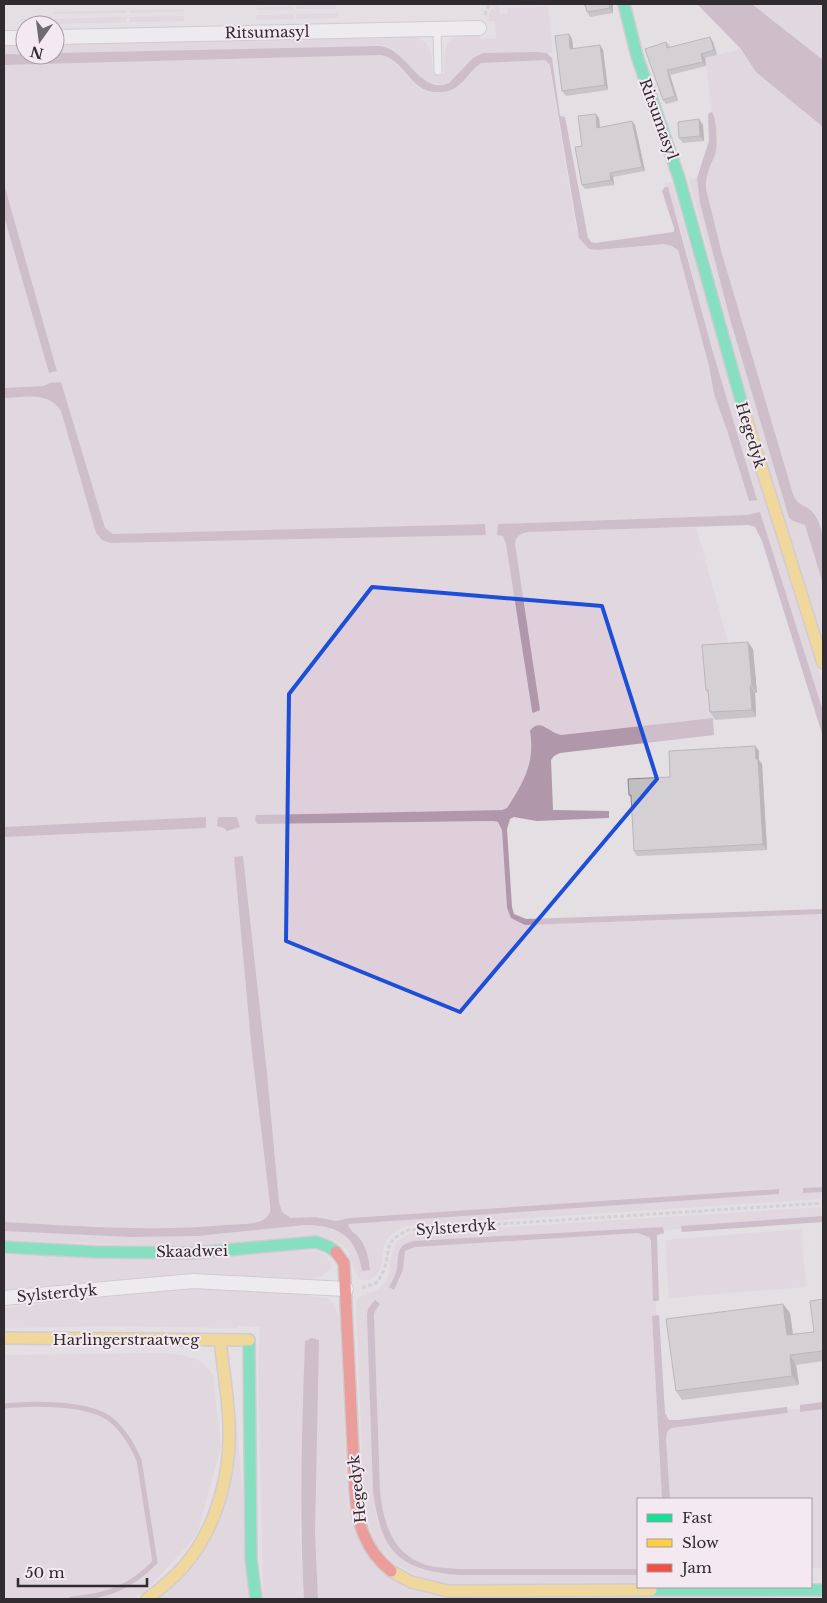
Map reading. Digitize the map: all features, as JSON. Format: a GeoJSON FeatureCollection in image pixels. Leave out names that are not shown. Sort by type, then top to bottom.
{"type":"FeatureCollection","features":[{"type":"Feature","properties":{"kind":"main road","name":"Ritsumasyl"},"geometry":{"type":"LineString","coordinates":[[624,4],[637,56],[675,164],[687,206]]}},
{"type":"Feature","properties":{"kind":"main road","name":"Hegedyk"},"geometry":{"type":"LineString","coordinates":[[687,206],[751,438],[823,663]]}},
{"type":"Feature","properties":{"kind":"main road","name":"Skaadwei"},"geometry":{"type":"LineString","coordinates":[[4,1247],[97,1252],[192,1253],[316,1242],[326,1245],[340,1255],[344,1263],[346,1289]]}},
{"type":"Feature","properties":{"kind":"main road","name":"Hegedyk"},"geometry":{"type":"LineString","coordinates":[[346,1289],[353,1462],[359,1527],[367,1544],[378,1559],[406,1581],[424,1588],[448,1591],[823,1590]]}},
{"type":"Feature","properties":{"kind":"main road","name":"Harlingerstraatweg"},"geometry":{"type":"LineString","coordinates":[[4,1338],[249,1340],[251,1559],[256,1599]]}},
{"type":"Feature","properties":{"kind":"main road"},"geometry":{"type":"LineString","coordinates":[[147,1599],[180,1572],[198,1549],[214,1519],[227,1458],[229,1425],[220,1340]]}},
{"type":"Feature","properties":{"kind":"street","name":"Ritsumasyl"},"geometry":{"type":"LineString","coordinates":[[65,37],[479,28]]}},
{"type":"Feature","properties":{"kind":"street","name":"Sylsterdyk"},"geometry":{"type":"LineString","coordinates":[[4,1298],[193,1281],[346,1289]]}},
{"type":"Feature","properties":{"kind":"lane"},"geometry":{"type":"LineString","coordinates":[[437,29],[438,71]]}},
{"type":"Feature","properties":{"kind":"path","name":"Sylsterdyk"},"geometry":{"type":"LineString","coordinates":[[346,1289],[364,1287],[376,1283],[384,1270],[389,1245],[395,1236],[408,1230],[823,1203]]}},
{"type":"Feature","properties":{"kind":"highlighted area"},"geometry":{"type":"Polygon","coordinates":[[[372,587],[602,606],[657,779],[460,1012],[286,941],[289,694],[372,587]]]}},
{"type":"Feature","properties":{"kind":"shaded area"},"geometry":{"type":"Polygon","coordinates":[[[495,4],[499,4],[500,14],[508,13],[507,8],[548,6],[553,53],[483,53],[464,66],[445,85],[425,82],[395,51],[386,47],[65,53],[65,44],[414,36],[425,42],[428,46],[432,56],[433,74],[444,74],[445,50],[453,37],[480,34],[480,39],[496,39],[495,21],[487,21],[491,9],[494,9],[495,4]]]}},
{"type":"Feature","properties":{"kind":"shaded area"},"geometry":{"type":"Polygon","coordinates":[[[697,4],[752,4],[823,60],[823,127],[756,72],[741,49],[697,4]]]}},
{"type":"Feature","properties":{"kind":"shaded area"},"geometry":{"type":"Polygon","coordinates":[[[752,4],[823,4],[823,60],[752,4]]]}},
{"type":"Feature","properties":{"kind":"shaded area"},"geometry":{"type":"Polygon","coordinates":[[[335,5],[336,9],[296,9],[295,6],[335,5]]]}},
{"type":"Feature","properties":{"kind":"shaded area"},"geometry":{"type":"Polygon","coordinates":[[[293,6],[293,10],[257,10],[257,7],[293,6]]]}},
{"type":"Feature","properties":{"kind":"shaded area"},"geometry":{"type":"Polygon","coordinates":[[[184,9],[184,12],[130,13],[130,10],[184,9]]]}},
{"type":"Feature","properties":{"kind":"shaded area"},"geometry":{"type":"Polygon","coordinates":[[[126,10],[126,13],[54,14],[54,12],[126,10]]]}},
{"type":"Feature","properties":{"kind":"shaded area"},"geometry":{"type":"Polygon","coordinates":[[[337,13],[337,18],[296,19],[296,14],[337,13]]]}},
{"type":"Feature","properties":{"kind":"shaded area"},"geometry":{"type":"Polygon","coordinates":[[[293,14],[293,19],[256,20],[256,15],[293,14]]]}},
{"type":"Feature","properties":{"kind":"shaded area"},"geometry":{"type":"Polygon","coordinates":[[[184,16],[184,21],[130,22],[130,17],[184,16]]]}},
{"type":"Feature","properties":{"kind":"shaded area"},"geometry":{"type":"Polygon","coordinates":[[[126,17],[126,22],[65,24],[65,19],[126,17]]]}},
{"type":"Feature","properties":{"kind":"shaded area"},"geometry":{"type":"Polygon","coordinates":[[[15,44],[15,54],[4,54],[4,45],[15,44]]]}},
{"type":"Feature","properties":{"kind":"shaded area"},"geometry":{"type":"Polygon","coordinates":[[[379,46],[398,54],[421,78],[429,83],[439,85],[449,83],[473,58],[483,53],[547,53],[552,58],[560,116],[565,117],[588,238],[591,242],[674,232],[662,191],[665,187],[668,187],[712,349],[757,500],[749,501],[714,394],[709,366],[678,250],[664,244],[598,250],[589,249],[579,238],[550,65],[545,60],[481,63],[457,87],[449,91],[439,92],[428,91],[420,87],[396,63],[381,55],[65,63],[65,53],[379,46]]]}},
{"type":"Feature","properties":{"kind":"shaded area"},"geometry":{"type":"Polygon","coordinates":[[[741,49],[804,112],[823,127],[823,539],[816,515],[798,502],[793,494],[722,254],[706,189],[708,174],[716,149],[716,139],[715,116],[712,112],[705,58],[741,49]]]}},
{"type":"Feature","properties":{"kind":"shaded area"},"geometry":{"type":"Polygon","coordinates":[[[4,54],[15,54],[15,65],[4,65],[4,54]]]}},
{"type":"Feature","properties":{"kind":"shaded area"},"geometry":{"type":"Polygon","coordinates":[[[381,55],[395,62],[421,89],[434,91],[448,86],[480,63],[512,60],[545,60],[549,62],[576,229],[598,250],[664,244],[678,250],[709,366],[714,394],[748,501],[756,500],[712,349],[681,232],[664,184],[671,182],[823,685],[823,711],[760,512],[747,515],[498,524],[497,535],[502,535],[506,544],[515,544],[519,536],[528,532],[696,527],[730,649],[709,696],[713,718],[561,735],[554,734],[545,726],[530,731],[532,757],[527,775],[507,808],[502,810],[256,815],[255,820],[257,824],[499,822],[502,830],[507,908],[525,925],[823,914],[823,1187],[803,1188],[804,1193],[823,1192],[823,1199],[405,1226],[394,1232],[384,1245],[382,1264],[375,1276],[369,1280],[359,1278],[347,1249],[332,1239],[189,1247],[4,1240],[4,1231],[131,1237],[198,1236],[305,1225],[334,1230],[347,1237],[356,1248],[362,1271],[370,1270],[360,1239],[349,1229],[347,1224],[569,1208],[778,1189],[350,1218],[336,1221],[316,1217],[291,1218],[281,1212],[242,856],[234,857],[252,1053],[270,1207],[269,1215],[259,1222],[250,1224],[170,1228],[115,1228],[4,1222],[4,837],[206,828],[206,818],[4,827],[4,398],[28,396],[43,398],[50,400],[61,411],[96,533],[111,543],[486,534],[485,524],[113,534],[105,528],[61,382],[43,386],[4,388],[4,216],[49,373],[57,370],[4,184],[4,65],[65,65],[65,63],[381,55]],[[219,817],[227,831],[240,827],[237,817],[219,817]]]}},
{"type":"Feature","properties":{"kind":"shaded area"},"geometry":{"type":"Polygon","coordinates":[[[712,112],[716,127],[716,148],[707,176],[706,189],[722,254],[793,494],[800,504],[815,515],[819,522],[824,548],[823,584],[805,525],[789,518],[730,319],[700,203],[697,178],[709,141],[708,116],[712,112]]]}},
{"type":"Feature","properties":{"kind":"shaded area"},"geometry":{"type":"Polygon","coordinates":[[[697,178],[700,203],[730,319],[789,518],[805,524],[823,584],[823,638],[758,437],[689,180],[697,178]]]}},
{"type":"Feature","properties":{"kind":"shaded area"},"geometry":{"type":"Polygon","coordinates":[[[4,184],[57,371],[49,373],[4,216],[4,184]]]}},
{"type":"Feature","properties":{"kind":"shaded area"},"geometry":{"type":"Polygon","coordinates":[[[61,382],[105,528],[113,534],[485,524],[486,535],[111,543],[102,540],[96,533],[61,411],[50,400],[43,398],[28,396],[4,398],[4,388],[43,386],[61,382]]]}},
{"type":"Feature","properties":{"kind":"shaded area"},"geometry":{"type":"Polygon","coordinates":[[[760,512],[823,711],[823,737],[762,541],[755,527],[749,525],[528,532],[519,536],[515,544],[540,710],[533,713],[506,544],[503,536],[497,535],[498,524],[747,515],[760,512]]]}},
{"type":"Feature","properties":{"kind":"shaded area"},"geometry":{"type":"Polygon","coordinates":[[[713,718],[714,735],[560,753],[554,756],[551,760],[553,810],[609,811],[609,818],[537,821],[514,817],[510,819],[507,829],[514,914],[526,919],[823,909],[823,914],[525,925],[511,918],[507,908],[502,830],[498,822],[257,824],[255,820],[256,815],[502,810],[507,808],[527,772],[531,753],[530,731],[537,725],[561,735],[713,718]]]}},
{"type":"Feature","properties":{"kind":"shaded area"},"geometry":{"type":"Polygon","coordinates":[[[206,817],[206,828],[4,837],[4,827],[206,817]]]}},
{"type":"Feature","properties":{"kind":"shaded area"},"geometry":{"type":"Polygon","coordinates":[[[218,817],[237,817],[240,827],[227,831],[217,826],[218,817]]]}},
{"type":"Feature","properties":{"kind":"shaded area"},"geometry":{"type":"Polygon","coordinates":[[[243,856],[279,1202],[282,1212],[291,1218],[316,1217],[336,1221],[350,1218],[779,1189],[779,1194],[348,1224],[364,1246],[367,1254],[370,1270],[362,1271],[351,1241],[337,1231],[317,1226],[305,1225],[198,1236],[131,1237],[4,1231],[4,1222],[115,1228],[170,1228],[250,1224],[259,1222],[269,1215],[270,1207],[252,1053],[234,857],[243,856]]]}},
{"type":"Feature","properties":{"kind":"shaded area"},"geometry":{"type":"Polygon","coordinates":[[[823,1187],[823,1192],[803,1193],[803,1188],[823,1187]]]}},
{"type":"Feature","properties":{"kind":"shaded area"},"geometry":{"type":"Polygon","coordinates":[[[823,1207],[823,1216],[682,1226],[682,1229],[664,1230],[663,1227],[407,1243],[398,1256],[397,1270],[389,1287],[399,1281],[403,1270],[405,1251],[415,1247],[638,1233],[649,1237],[653,1259],[653,1301],[656,1301],[656,1315],[652,1316],[662,1498],[637,1498],[637,1569],[459,1569],[435,1567],[421,1563],[401,1549],[388,1529],[380,1491],[374,1311],[368,1309],[376,1517],[382,1533],[397,1555],[406,1562],[428,1571],[459,1575],[637,1575],[637,1584],[449,1584],[426,1580],[394,1563],[375,1543],[364,1507],[356,1304],[359,1297],[377,1290],[386,1281],[395,1245],[411,1233],[823,1207]]]}},
{"type":"Feature","properties":{"kind":"shaded area"},"geometry":{"type":"Polygon","coordinates":[[[823,1216],[823,1222],[682,1232],[681,1226],[823,1216]]]}},
{"type":"Feature","properties":{"kind":"shaded area"},"geometry":{"type":"Polygon","coordinates":[[[663,1227],[664,1233],[657,1235],[659,1301],[653,1301],[651,1241],[649,1237],[638,1233],[415,1247],[405,1251],[403,1270],[394,1290],[389,1287],[396,1271],[399,1250],[404,1245],[414,1241],[663,1227]]]}},
{"type":"Feature","properties":{"kind":"shaded area"},"geometry":{"type":"Polygon","coordinates":[[[801,1229],[806,1287],[669,1298],[665,1240],[801,1229]]]}},
{"type":"Feature","properties":{"kind":"shaded area"},"geometry":{"type":"Polygon","coordinates":[[[315,1251],[326,1255],[332,1264],[331,1269],[317,1277],[302,1281],[198,1275],[137,1278],[4,1292],[4,1255],[315,1251]]]}},
{"type":"Feature","properties":{"kind":"shaded area"},"geometry":{"type":"Polygon","coordinates":[[[205,1288],[301,1293],[302,1295],[327,1298],[332,1302],[339,1316],[348,1507],[403,1588],[823,1599],[318,1599],[315,1533],[316,1440],[305,1341],[300,1534],[304,1599],[263,1599],[258,1366],[260,1327],[111,1326],[4,1328],[4,1308],[168,1290],[205,1288]]]}},
{"type":"Feature","properties":{"kind":"shaded area"},"geometry":{"type":"Polygon","coordinates":[[[375,1300],[380,1304],[374,1315],[380,1491],[388,1529],[401,1549],[421,1563],[435,1567],[459,1569],[637,1569],[637,1575],[459,1575],[421,1568],[407,1562],[396,1554],[387,1543],[381,1529],[373,1491],[368,1309],[375,1300]]]}},
{"type":"Feature","properties":{"kind":"shaded area"},"geometry":{"type":"Polygon","coordinates":[[[659,1315],[665,1413],[669,1420],[787,1407],[788,1413],[671,1428],[667,1432],[666,1439],[670,1498],[662,1498],[652,1316],[659,1315]]]}},
{"type":"Feature","properties":{"kind":"shaded area"},"geometry":{"type":"Polygon","coordinates":[[[312,1338],[319,1340],[315,1533],[318,1599],[304,1599],[301,1502],[303,1406],[305,1341],[312,1338]]]}},
{"type":"Feature","properties":{"kind":"shaded area"},"geometry":{"type":"Polygon","coordinates":[[[162,1353],[181,1355],[202,1362],[213,1375],[221,1447],[197,1535],[144,1593],[133,1599],[4,1599],[4,1355],[162,1353]]]}},
{"type":"Feature","properties":{"kind":"shaded area"},"geometry":{"type":"Polygon","coordinates":[[[823,1402],[823,1409],[800,1412],[800,1405],[823,1402]]]}},
{"type":"Feature","properties":{"kind":"shaded area"},"geometry":{"type":"Polygon","coordinates":[[[800,1409],[801,1412],[823,1409],[823,1568],[812,1568],[812,1498],[670,1498],[666,1439],[667,1432],[671,1428],[787,1413],[787,1410],[800,1409]]]}},
{"type":"Feature","properties":{"kind":"shaded area"},"geometry":{"type":"Polygon","coordinates":[[[236,1416],[252,1599],[157,1599],[192,1566],[236,1416]]]}},
{"type":"Feature","properties":{"kind":"building"},"geometry":{"type":"Polygon","coordinates":[[[585,4],[609,4],[610,8],[587,12],[585,4]]]}},
{"type":"Feature","properties":{"kind":"building"},"geometry":{"type":"Polygon","coordinates":[[[569,34],[570,49],[600,45],[605,85],[562,91],[555,36],[569,34]]]}},
{"type":"Feature","properties":{"kind":"building"},"geometry":{"type":"Polygon","coordinates":[[[710,37],[714,50],[701,54],[703,62],[667,70],[675,96],[663,100],[645,49],[666,42],[667,48],[710,37]]]}},
{"type":"Feature","properties":{"kind":"building"},"geometry":{"type":"Polygon","coordinates":[[[596,114],[597,128],[632,121],[642,167],[610,173],[611,180],[582,185],[575,147],[582,146],[578,116],[596,114]]]}},
{"type":"Feature","properties":{"kind":"building"},"geometry":{"type":"Polygon","coordinates":[[[699,119],[700,136],[679,138],[678,122],[699,119]]]}},
{"type":"Feature","properties":{"kind":"building"},"geometry":{"type":"Polygon","coordinates":[[[748,642],[752,710],[710,712],[702,645],[748,642]]]}},
{"type":"Feature","properties":{"kind":"building"},"geometry":{"type":"Polygon","coordinates":[[[755,746],[756,759],[758,759],[763,844],[634,851],[631,795],[629,795],[628,779],[670,777],[669,751],[755,746]]]}},
{"type":"Feature","properties":{"kind":"building"},"geometry":{"type":"Polygon","coordinates":[[[823,1299],[823,1351],[790,1355],[792,1376],[676,1391],[666,1319],[783,1304],[787,1335],[814,1332],[810,1301],[823,1299]]]}},
{"type":"Feature","properties":{"kind":"waterway"},"geometry":{"type":"LineString","coordinates":[[4,1406],[29,1404],[59,1405],[88,1409],[100,1413],[115,1423],[130,1443],[139,1460],[155,1562],[146,1571],[117,1589],[96,1596],[71,1599]]}},
{"type":"Feature","properties":{"kind":"traffic: fast"},"geometry":{"type":"LineString","coordinates":[[624,4],[637,56],[679,178],[745,415]]}},
{"type":"Feature","properties":{"kind":"traffic: fast"},"geometry":{"type":"LineString","coordinates":[[4,1247],[97,1252],[193,1253],[316,1242],[336,1252]]}},
{"type":"Feature","properties":{"kind":"traffic: fast"},"geometry":{"type":"LineString","coordinates":[[249,1340],[251,1559],[256,1599]]}},
{"type":"Feature","properties":{"kind":"traffic: fast"},"geometry":{"type":"LineString","coordinates":[[651,1590],[823,1590]]}},
{"type":"Feature","properties":{"kind":"traffic: slow"},"geometry":{"type":"LineString","coordinates":[[745,415],[823,663]]}},
{"type":"Feature","properties":{"kind":"traffic: slow"},"geometry":{"type":"LineString","coordinates":[[4,1338],[249,1340]]}},
{"type":"Feature","properties":{"kind":"traffic: slow"},"geometry":{"type":"LineString","coordinates":[[147,1599],[162,1588],[184,1566],[195,1551],[205,1535],[220,1499],[229,1443],[228,1403],[220,1340]]}},
{"type":"Feature","properties":{"kind":"traffic: slow"},"geometry":{"type":"LineString","coordinates":[[391,1571],[411,1582],[448,1591],[651,1590]]}},
{"type":"Feature","properties":{"kind":"traffic: jam"},"geometry":{"type":"LineString","coordinates":[[336,1252],[344,1263],[356,1503],[360,1525],[369,1545],[382,1563],[391,1571]]}}]}
